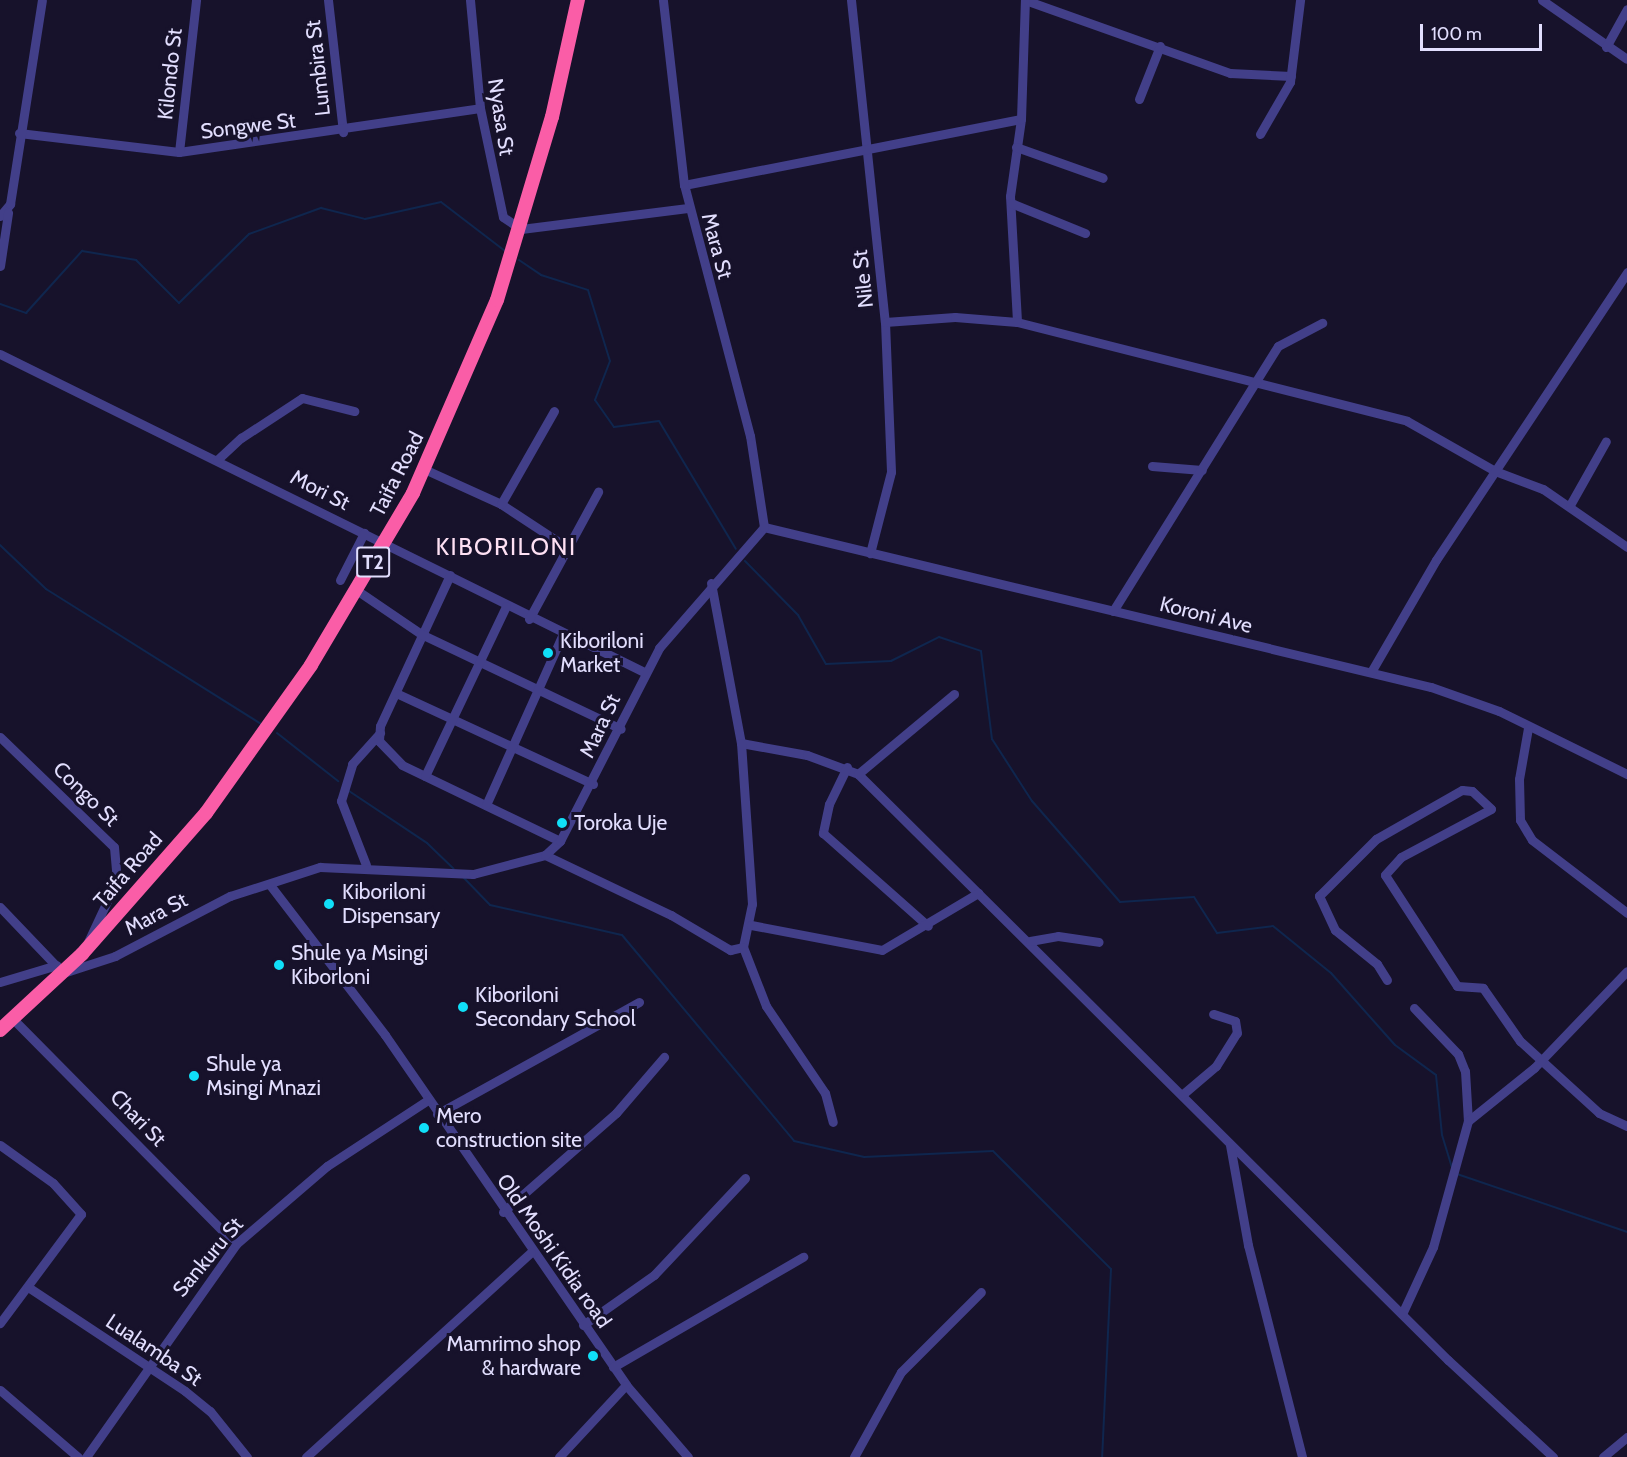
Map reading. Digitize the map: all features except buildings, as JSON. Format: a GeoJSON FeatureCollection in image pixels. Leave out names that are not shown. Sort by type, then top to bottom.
{"type":"FeatureCollection","features":[{"type":"Feature","properties":{"kind":"highway","name":"Taifa Road"},"geometry":{"type":"LineString","coordinates":[[0,1030],[60,969],[82,954],[206,813],[266,733],[386,542],[424,469],[497,300],[521,229],[578,0]]}},
{"type":"Feature","properties":{"kind":"street"},"geometry":{"type":"LineString","coordinates":[[0,266],[4,214],[42,0]]}},
{"type":"Feature","properties":{"kind":"street","name":"Kilondo St"},"geometry":{"type":"LineString","coordinates":[[179,152],[196,0]]}},
{"type":"Feature","properties":{"kind":"street","name":"Lumbira St"},"geometry":{"type":"LineString","coordinates":[[328,0],[343,132]]}},
{"type":"Feature","properties":{"kind":"street","name":"Nyasa St"},"geometry":{"type":"LineString","coordinates":[[470,0],[480,108],[498,204],[503,217],[521,229]]}},
{"type":"Feature","properties":{"kind":"street","name":"Mara St"},"geometry":{"type":"LineString","coordinates":[[0,982],[116,956],[230,896],[320,867],[366,865],[455,874],[545,855],[560,841],[621,729],[644,672],[711,583],[764,527],[750,436],[688,208],[663,0]]}},
{"type":"Feature","properties":{"kind":"street","name":"Nile St"},"geometry":{"type":"LineString","coordinates":[[851,0],[885,322],[891,472],[870,553]]}},
{"type":"Feature","properties":{"kind":"street"},"geometry":{"type":"LineString","coordinates":[[1017,322],[1011,203],[1020,119],[1025,0],[1160,46],[1230,73],[1292,76]]}},
{"type":"Feature","properties":{"kind":"street"},"geometry":{"type":"LineString","coordinates":[[1260,134],[1292,76],[1300,0]]}},
{"type":"Feature","properties":{"kind":"street"},"geometry":{"type":"LineString","coordinates":[[1542,0],[1606,47],[1627,59]]}},
{"type":"Feature","properties":{"kind":"street"},"geometry":{"type":"LineString","coordinates":[[1606,47],[1627,9]]}},
{"type":"Feature","properties":{"kind":"street"},"geometry":{"type":"LineString","coordinates":[[1139,99],[1160,46]]}},
{"type":"Feature","properties":{"kind":"street","name":"Songwe St"},"geometry":{"type":"LineString","coordinates":[[19,134],[179,152],[343,132],[480,108]]}},
{"type":"Feature","properties":{"kind":"street"},"geometry":{"type":"LineString","coordinates":[[684,185],[867,152],[1020,119]]}},
{"type":"Feature","properties":{"kind":"street"},"geometry":{"type":"LineString","coordinates":[[1016,147],[1102,178]]}},
{"type":"Feature","properties":{"kind":"street"},"geometry":{"type":"LineString","coordinates":[[1011,203],[1085,233]]}},
{"type":"Feature","properties":{"kind":"street"},"geometry":{"type":"LineString","coordinates":[[521,229],[688,208]]}},
{"type":"Feature","properties":{"kind":"street"},"geometry":{"type":"LineString","coordinates":[[1371,672],[1495,471],[1627,272]]}},
{"type":"Feature","properties":{"kind":"street"},"geometry":{"type":"LineString","coordinates":[[885,322],[955,317],[1017,322],[1090,344],[1255,380],[1407,421],[1495,471],[1570,505],[1627,547]]}},
{"type":"Feature","properties":{"kind":"street"},"geometry":{"type":"LineString","coordinates":[[1113,611],[1202,470],[1255,380],[1286,338],[1322,323]]}},
{"type":"Feature","properties":{"kind":"street","name":"Mori St"},"geometry":{"type":"LineString","coordinates":[[0,354],[386,542],[529,619],[644,672]]}},
{"type":"Feature","properties":{"kind":"street"},"geometry":{"type":"LineString","coordinates":[[217,460],[240,438],[302,398],[354,411]]}},
{"type":"Feature","properties":{"kind":"street"},"geometry":{"type":"LineString","coordinates":[[501,504],[554,411]]}},
{"type":"Feature","properties":{"kind":"street"},"geometry":{"type":"LineString","coordinates":[[1570,505],[1606,441]]}},
{"type":"Feature","properties":{"kind":"street"},"geometry":{"type":"LineString","coordinates":[[1152,465],[1202,470]]}},
{"type":"Feature","properties":{"kind":"street"},"geometry":{"type":"LineString","coordinates":[[424,469],[501,504],[568,548]]}},
{"type":"Feature","properties":{"kind":"street"},"geometry":{"type":"LineString","coordinates":[[529,619],[598,492]]}},
{"type":"Feature","properties":{"kind":"street","name":"Koroni Ave"},"geometry":{"type":"LineString","coordinates":[[764,527],[1446,691],[1627,774]]}},
{"type":"Feature","properties":{"kind":"street"},"geometry":{"type":"LineString","coordinates":[[340,580],[364,533]]}},
{"type":"Feature","properties":{"kind":"street"},"geometry":{"type":"LineString","coordinates":[[366,865],[341,801],[352,764],[380,733],[420,634],[450,575]]}},
{"type":"Feature","properties":{"kind":"street"},"geometry":{"type":"LineString","coordinates":[[711,583],[741,743],[751,925],[743,947],[766,1006],[825,1093],[833,1122]]}},
{"type":"Feature","properties":{"kind":"street"},"geometry":{"type":"LineString","coordinates":[[355,590],[420,634],[478,664],[621,729]]}},
{"type":"Feature","properties":{"kind":"street"},"geometry":{"type":"LineString","coordinates":[[425,776],[506,606]]}},
{"type":"Feature","properties":{"kind":"street"},"geometry":{"type":"LineString","coordinates":[[486,805],[563,634]]}},
{"type":"Feature","properties":{"kind":"street"},"geometry":{"type":"LineString","coordinates":[[396,693],[593,784]]}},
{"type":"Feature","properties":{"kind":"street"},"geometry":{"type":"LineString","coordinates":[[858,774],[954,694]]}},
{"type":"Feature","properties":{"kind":"street"},"geometry":{"type":"LineString","coordinates":[[1528,728],[1519,779],[1520,820],[1532,840],[1627,913]]}},
{"type":"Feature","properties":{"kind":"street"},"geometry":{"type":"LineString","coordinates":[[380,733],[389,754],[425,776],[560,841]]}},
{"type":"Feature","properties":{"kind":"street","name":"Congo St"},"geometry":{"type":"LineString","coordinates":[[0,737],[102,833],[119,859],[117,880],[82,954]]}},
{"type":"Feature","properties":{"kind":"street"},"geometry":{"type":"LineString","coordinates":[[741,743],[847,767],[858,774],[945,854],[978,893],[1030,941],[1183,1094],[1230,1145],[1552,1457]]}},
{"type":"Feature","properties":{"kind":"street"},"geometry":{"type":"LineString","coordinates":[[847,767],[829,804],[822,833],[928,926]]}},
{"type":"Feature","properties":{"kind":"street"},"geometry":{"type":"LineString","coordinates":[[1388,980],[1377,964],[1335,930],[1319,896],[1376,839],[1462,790],[1472,791],[1491,809],[1401,857],[1384,874],[1451,980],[1460,988],[1483,988],[1506,1025],[1599,1113],[1623,1124],[1627,1114]]}},
{"type":"Feature","properties":{"kind":"street"},"geometry":{"type":"LineString","coordinates":[[545,855],[671,915],[730,950],[743,947]]}},
{"type":"Feature","properties":{"kind":"street","name":"Old Moshi Kidia road"},"geometry":{"type":"LineString","coordinates":[[270,885],[429,1100],[503,1212],[626,1385],[688,1457]]}},
{"type":"Feature","properties":{"kind":"street"},"geometry":{"type":"LineString","coordinates":[[751,925],[882,950],[928,926],[978,893]]}},
{"type":"Feature","properties":{"kind":"street"},"geometry":{"type":"LineString","coordinates":[[0,907],[60,969]]}},
{"type":"Feature","properties":{"kind":"street"},"geometry":{"type":"LineString","coordinates":[[1030,941],[1058,936],[1099,942]]}},
{"type":"Feature","properties":{"kind":"street"},"geometry":{"type":"LineString","coordinates":[[1468,1121],[1542,1059],[1627,971]]}},
{"type":"Feature","properties":{"kind":"street"},"geometry":{"type":"LineString","coordinates":[[437,1114],[639,1002]]}},
{"type":"Feature","properties":{"kind":"street"},"geometry":{"type":"LineString","coordinates":[[1402,1314],[1433,1247],[1468,1121],[1465,1071],[1458,1054],[1414,1008]]}},
{"type":"Feature","properties":{"kind":"street"},"geometry":{"type":"LineString","coordinates":[[1183,1094],[1215,1066],[1237,1033],[1235,1021],[1213,1014]]}},
{"type":"Feature","properties":{"kind":"street","name":"Chari St"},"geometry":{"type":"LineString","coordinates":[[13,1019],[236,1244]]}},
{"type":"Feature","properties":{"kind":"street"},"geometry":{"type":"LineString","coordinates":[[503,1212],[616,1113],[664,1057]]}},
{"type":"Feature","properties":{"kind":"street","name":"Sankuru St"},"geometry":{"type":"LineString","coordinates":[[86,1457],[146,1365],[236,1244],[327,1166],[429,1100]]}},
{"type":"Feature","properties":{"kind":"street"},"geometry":{"type":"LineString","coordinates":[[0,1145],[53,1183],[81,1214],[0,1323]]}},
{"type":"Feature","properties":{"kind":"street"},"geometry":{"type":"LineString","coordinates":[[1230,1145],[1248,1245],[1302,1457]]}},
{"type":"Feature","properties":{"kind":"street"},"geometry":{"type":"LineString","coordinates":[[583,1325],[654,1275],[745,1179]]}},
{"type":"Feature","properties":{"kind":"street"},"geometry":{"type":"LineString","coordinates":[[306,1457],[531,1252]]}},
{"type":"Feature","properties":{"kind":"street"},"geometry":{"type":"LineString","coordinates":[[613,1367],[803,1257]]}},
{"type":"Feature","properties":{"kind":"street","name":"Lualamba St"},"geometry":{"type":"LineString","coordinates":[[28,1287],[146,1365],[210,1411],[248,1457]]}},
{"type":"Feature","properties":{"kind":"street"},"geometry":{"type":"LineString","coordinates":[[854,1457],[901,1372],[981,1292]]}},
{"type":"Feature","properties":{"kind":"street"},"geometry":{"type":"LineString","coordinates":[[559,1457],[626,1385]]}},
{"type":"Feature","properties":{"kind":"street"},"geometry":{"type":"LineString","coordinates":[[0,1390],[78,1457]]}},
{"type":"Feature","properties":{"kind":"street"},"geometry":{"type":"LineString","coordinates":[[1603,1457],[1627,1437]]}},
{"type":"Feature","properties":{"kind":"waterway"},"geometry":{"type":"LineString","coordinates":[[0,304],[26,313],[82,251],[136,260],[179,303],[249,234],[321,208],[365,219],[441,202],[505,251]]}},
{"type":"Feature","properties":{"kind":"waterway"},"geometry":{"type":"LineString","coordinates":[[519,260],[541,275],[588,290],[610,361],[595,400],[614,427],[659,421],[736,549]]}},
{"type":"Feature","properties":{"kind":"waterway"},"geometry":{"type":"LineString","coordinates":[[0,545],[46,589],[263,725]]}},
{"type":"Feature","properties":{"kind":"waterway"},"geometry":{"type":"LineString","coordinates":[[745,561],[798,615],[826,664],[891,661],[939,637],[981,651],[992,739],[1032,801],[1120,902],[1194,897],[1217,933],[1273,926],[1331,973],[1395,1045],[1436,1075],[1442,1135],[1452,1167]]}},
{"type":"Feature","properties":{"kind":"waterway"},"geometry":{"type":"LineString","coordinates":[[277,733],[338,781]]}},
{"type":"Feature","properties":{"kind":"waterway"},"geometry":{"type":"LineString","coordinates":[[349,791],[427,843],[454,869]]}},
{"type":"Feature","properties":{"kind":"waterway"},"geometry":{"type":"LineString","coordinates":[[463,877],[490,905],[622,935],[794,1141],[864,1157],[993,1151],[1111,1269],[1102,1457]]}},
{"type":"Feature","properties":{"kind":"waterway"},"geometry":{"type":"LineString","coordinates":[[1457,1174],[1627,1232]]}},
{"type":"Feature","properties":{"kind":"place","name":"Kiboriloni Market"},"geometry":{"type":"Point","coordinates":[548,653]}},
{"type":"Feature","properties":{"kind":"place","name":"Toroka Uje"},"geometry":{"type":"Point","coordinates":[562,823]}},
{"type":"Feature","properties":{"kind":"place","name":"Kiboriloni Dispensary"},"geometry":{"type":"Point","coordinates":[329,904]}},
{"type":"Feature","properties":{"kind":"place","name":"Shule ya Msingi Kiborloni"},"geometry":{"type":"Point","coordinates":[279,965]}},
{"type":"Feature","properties":{"kind":"place","name":"Kiboriloni Secondary School"},"geometry":{"type":"Point","coordinates":[463,1007]}},
{"type":"Feature","properties":{"kind":"place","name":"Shule ya Msingi Mnazi"},"geometry":{"type":"Point","coordinates":[194,1076]}},
{"type":"Feature","properties":{"kind":"place","name":"Mero construction site"},"geometry":{"type":"Point","coordinates":[424,1128]}},
{"type":"Feature","properties":{"kind":"place","name":"Mamrimo shop & hardware"},"geometry":{"type":"Point","coordinates":[593,1356]}},
{"type":"Feature","properties":{"kind":"district","name":"KIBORILONI"},"geometry":{"type":"Point","coordinates":[506,547]}}]}
